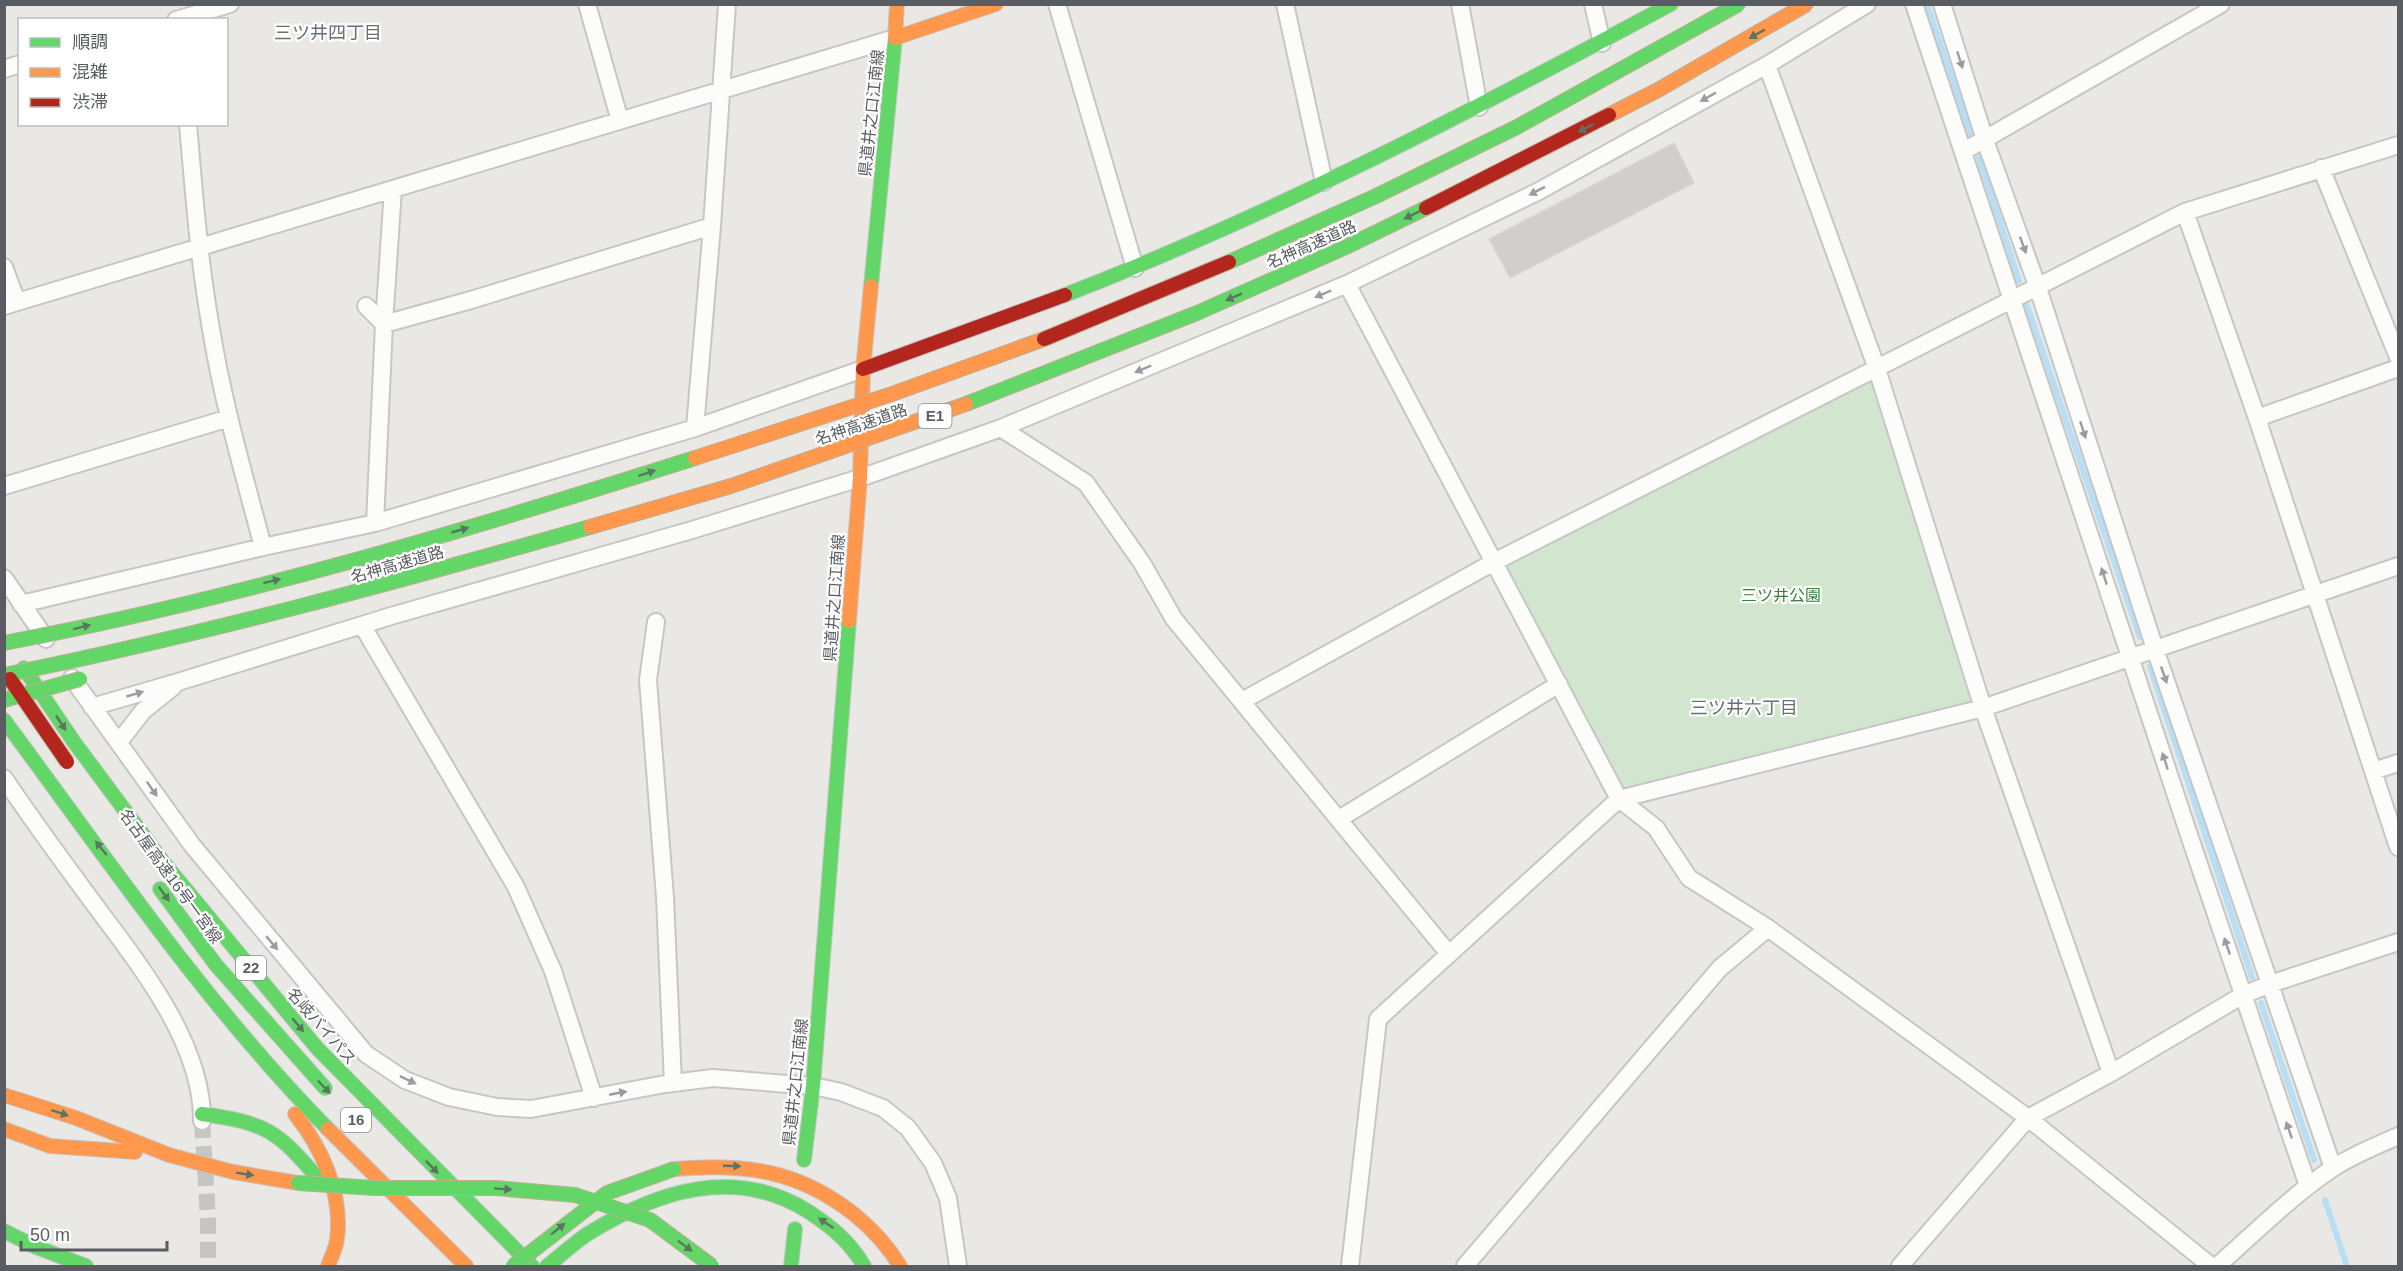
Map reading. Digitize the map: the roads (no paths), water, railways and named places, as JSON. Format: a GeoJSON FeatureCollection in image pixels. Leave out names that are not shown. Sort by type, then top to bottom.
{"type":"FeatureCollection","features":[{"type":"Feature","properties":{"kind":"main road","name":"県道井之口江南線"},"geometry":{"type":"LineString","coordinates":[[804,1160],[813,1086],[860,478],[863,369],[897,4]]}},
{"type":"Feature","properties":{"kind":"main road"},"geometry":{"type":"LineString","coordinates":[[895,38],[996,4]]}},
{"type":"Feature","properties":{"kind":"main road"},"geometry":{"type":"LineString","coordinates":[[863,369],[1135,268],[1324,182],[1479,106],[1602,43],[1671,4]]}},
{"type":"Feature","properties":{"kind":"main road","name":"名神高速道路"},"geometry":{"type":"LineString","coordinates":[[4,642],[62,632],[328,567],[564,500],[911,388],[1179,284],[1332,216],[1487,143],[1644,59],[1739,4]]}},
{"type":"Feature","properties":{"kind":"main road","name":"名神高速道路"},"geometry":{"type":"LineString","coordinates":[[4,673],[78,660],[314,604],[732,486],[965,405],[1186,318],[1346,247],[1502,171],[1658,90],[1807,4]]}},
{"type":"Feature","properties":{"kind":"main road"},"geometry":{"type":"LineString","coordinates":[[204,645],[284,622],[314,604]]}},
{"type":"Feature","properties":{"kind":"main road","name":"名岐バイパス"},"geometry":{"type":"LineString","coordinates":[[4,642],[74,742],[164,863],[317,1048],[532,1266]]}},
{"type":"Feature","properties":{"kind":"main road"},"geometry":{"type":"LineString","coordinates":[[4,673],[71,767]]}},
{"type":"Feature","properties":{"kind":"main road"},"geometry":{"type":"LineString","coordinates":[[4,700],[91,676]]}},
{"type":"Feature","properties":{"kind":"main road","name":"16"},"geometry":{"type":"LineString","coordinates":[[4,720],[197,981],[282,1082],[466,1266]]}},
{"type":"Feature","properties":{"kind":"main road"},"geometry":{"type":"LineString","coordinates":[[45,799],[188,982],[268,1076],[399,1219],[450,1266]]}},
{"type":"Feature","properties":{"kind":"main road","name":"名古屋高速16号一宮線"},"geometry":{"type":"LineString","coordinates":[[155,882],[216,965],[335,1098]]}},
{"type":"Feature","properties":{"kind":"main road"},"geometry":{"type":"LineString","coordinates":[[188,982],[231,1043]]}},
{"type":"Feature","properties":{"kind":"main road"},"geometry":{"type":"LineString","coordinates":[[271,1089],[301,1121],[316,1144],[332,1184],[338,1209],[337,1241],[328,1266]]}},
{"type":"Feature","properties":{"kind":"main road"},"geometry":{"type":"LineString","coordinates":[[4,1095],[76,1118],[168,1155],[233,1172],[298,1183],[374,1188],[495,1188],[575,1195],[650,1220],[712,1266]]}},
{"type":"Feature","properties":{"kind":"main road"},"geometry":{"type":"LineString","coordinates":[[202,1118],[243,1119],[262,1125],[281,1136],[327,1189],[338,1209]]}},
{"type":"Feature","properties":{"kind":"main road"},"geometry":{"type":"LineString","coordinates":[[4,1129],[50,1146],[168,1155]]}},
{"type":"Feature","properties":{"kind":"main road"},"geometry":{"type":"LineString","coordinates":[[513,1266],[607,1193],[674,1169],[710,1165],[748,1167],[787,1176],[817,1187],[846,1207],[876,1234],[900,1266]]}},
{"type":"Feature","properties":{"kind":"main road"},"geometry":{"type":"LineString","coordinates":[[405,1170],[438,1202]]}},
{"type":"Feature","properties":{"kind":"main road"},"geometry":{"type":"LineString","coordinates":[[547,1266],[586,1235],[673,1193],[713,1186],[755,1190],[793,1202],[833,1227],[856,1252],[864,1266]]}},
{"type":"Feature","properties":{"kind":"main road"},"geometry":{"type":"LineString","coordinates":[[791,1266],[795,1229]]}},
{"type":"Feature","properties":{"kind":"main road"},"geometry":{"type":"LineString","coordinates":[[4,1231],[36,1247],[86,1266]]}},
{"type":"Feature","properties":{"kind":"main road"},"geometry":{"type":"LineString","coordinates":[[36,1247],[57,1266]]}},
{"type":"Feature","properties":{"kind":"street"},"geometry":{"type":"LineString","coordinates":[[181,18],[230,4]]}},
{"type":"Feature","properties":{"kind":"street"},"geometry":{"type":"LineString","coordinates":[[588,4],[620,121]]}},
{"type":"Feature","properties":{"kind":"street"},"geometry":{"type":"LineString","coordinates":[[694,428],[712,226],[727,4]]}},
{"type":"Feature","properties":{"kind":"street"},"geometry":{"type":"LineString","coordinates":[[1058,4],[1135,268]]}},
{"type":"Feature","properties":{"kind":"street"},"geometry":{"type":"LineString","coordinates":[[1285,4],[1324,182]]}},
{"type":"Feature","properties":{"kind":"street"},"geometry":{"type":"LineString","coordinates":[[1460,4],[1479,106]]}},
{"type":"Feature","properties":{"kind":"street"},"geometry":{"type":"LineString","coordinates":[[1593,4],[1602,43]]}},
{"type":"Feature","properties":{"kind":"street"},"geometry":{"type":"LineString","coordinates":[[92,707],[362,625],[692,530],[860,478],[1001,428],[1347,284],[1539,191],[1767,65],[1867,4]]}},
{"type":"Feature","properties":{"kind":"street"},"geometry":{"type":"LineString","coordinates":[[1914,4],[2308,1186]]}},
{"type":"Feature","properties":{"kind":"street"},"geometry":{"type":"LineString","coordinates":[[1942,4],[1986,140],[2038,288],[2155,649],[2333,1168]]}},
{"type":"Feature","properties":{"kind":"street"},"geometry":{"type":"LineString","coordinates":[[1964,152],[2221,4]]}},
{"type":"Feature","properties":{"kind":"street"},"geometry":{"type":"LineString","coordinates":[[4,267],[11,304],[895,38]]}},
{"type":"Feature","properties":{"kind":"street"},"geometry":{"type":"LineString","coordinates":[[1767,65],[1877,369],[1983,708],[2111,1073]]}},
{"type":"Feature","properties":{"kind":"street"},"geometry":{"type":"LineString","coordinates":[[188,126],[198,247],[211,329],[229,418],[263,547]]}},
{"type":"Feature","properties":{"kind":"street"},"geometry":{"type":"LineString","coordinates":[[1242,701],[1494,562],[2185,212],[2398,145]]}},
{"type":"Feature","properties":{"kind":"street"},"geometry":{"type":"LineString","coordinates":[[2322,168],[2398,357]]}},
{"type":"Feature","properties":{"kind":"street"},"geometry":{"type":"LineString","coordinates":[[375,523],[393,189]]}},
{"type":"Feature","properties":{"kind":"street"},"geometry":{"type":"LineString","coordinates":[[2185,212],[2257,418],[2398,847]]}},
{"type":"Feature","properties":{"kind":"street"},"geometry":{"type":"LineString","coordinates":[[384,324],[471,300],[712,226]]}},
{"type":"Feature","properties":{"kind":"street"},"geometry":{"type":"LineString","coordinates":[[1347,284],[1619,799],[1656,828],[1689,878],[1768,928],[2028,1118],[2211,1266]]}},
{"type":"Feature","properties":{"kind":"street"},"geometry":{"type":"LineString","coordinates":[[366,306],[384,324]]}},
{"type":"Feature","properties":{"kind":"street"},"geometry":{"type":"LineString","coordinates":[[2257,418],[2398,368]]}},
{"type":"Feature","properties":{"kind":"street"},"geometry":{"type":"LineString","coordinates":[[21,604],[375,523],[694,428],[863,369]]}},
{"type":"Feature","properties":{"kind":"street"},"geometry":{"type":"LineString","coordinates":[[4,486],[229,418]]}},
{"type":"Feature","properties":{"kind":"street"},"geometry":{"type":"LineString","coordinates":[[1001,428],[1086,483],[1142,563],[1174,619],[1449,954]]}},
{"type":"Feature","properties":{"kind":"street"},"geometry":{"type":"LineString","coordinates":[[1350,1266],[1378,1019],[1619,799],[1983,708],[2398,566]]}},
{"type":"Feature","properties":{"kind":"street"},"geometry":{"type":"LineString","coordinates":[[4,578],[92,707],[192,845],[366,1054],[405,1080],[449,1097],[497,1107],[531,1109],[713,1078],[813,1086],[841,1092],[883,1108],[908,1128],[933,1163],[948,1198],[958,1266]]}},
{"type":"Feature","properties":{"kind":"street"},"geometry":{"type":"LineString","coordinates":[[656,622],[648,680],[664,897],[673,1083]]}},
{"type":"Feature","properties":{"kind":"street"},"geometry":{"type":"LineString","coordinates":[[362,625],[516,887],[553,971],[594,1098]]}},
{"type":"Feature","properties":{"kind":"street"},"geometry":{"type":"LineString","coordinates":[[119,742],[143,711],[178,682]]}},
{"type":"Feature","properties":{"kind":"street"},"geometry":{"type":"LineString","coordinates":[[1340,819],[1558,684]]}},
{"type":"Feature","properties":{"kind":"street"},"geometry":{"type":"LineString","coordinates":[[2373,771],[2398,763]]}},
{"type":"Feature","properties":{"kind":"street"},"geometry":{"type":"LineString","coordinates":[[4,777],[40,831],[165,1003],[183,1040],[195,1076],[202,1118]]}},
{"type":"Feature","properties":{"kind":"street"},"geometry":{"type":"LineString","coordinates":[[1465,1266],[1720,968],[1768,928]]}},
{"type":"Feature","properties":{"kind":"street"},"geometry":{"type":"LineString","coordinates":[[1900,1266],[2028,1118],[2111,1073],[2243,995],[2398,942]]}},
{"type":"Feature","properties":{"kind":"street"},"geometry":{"type":"LineString","coordinates":[[2217,1266],[2308,1186],[2333,1168],[2398,1136]]}},
{"type":"Feature","properties":{"kind":"waterway"},"geometry":{"type":"LineString","coordinates":[[1927,4],[1970,133]]}},
{"type":"Feature","properties":{"kind":"waterway"},"geometry":{"type":"LineString","coordinates":[[1979,158],[2019,281]]}},
{"type":"Feature","properties":{"kind":"waterway"},"geometry":{"type":"LineString","coordinates":[[2027,306],[2140,637]]}},
{"type":"Feature","properties":{"kind":"waterway"},"geometry":{"type":"LineString","coordinates":[[2150,666],[2252,977]]}},
{"type":"Feature","properties":{"kind":"waterway"},"geometry":{"type":"LineString","coordinates":[[2261,1003],[2314,1160]]}},
{"type":"Feature","properties":{"kind":"waterway"},"geometry":{"type":"LineString","coordinates":[[2325,1200],[2347,1266]]}},
{"type":"Feature","properties":{"kind":"tunnel"},"geometry":{"type":"LineString","coordinates":[[202,1122],[208,1218],[208,1266]]}},
{"type":"Feature","properties":{"kind":"district","name":"三ツ井四丁目"},"geometry":{"type":"Point","coordinates":[328,33]}},
{"type":"Feature","properties":{"kind":"district","name":"三ツ井六丁目"},"geometry":{"type":"Point","coordinates":[1744,708]}},
{"type":"Feature","properties":{"kind":"park label","name":"三ツ井公園"},"geometry":{"type":"Point","coordinates":[1781,595]}}]}
